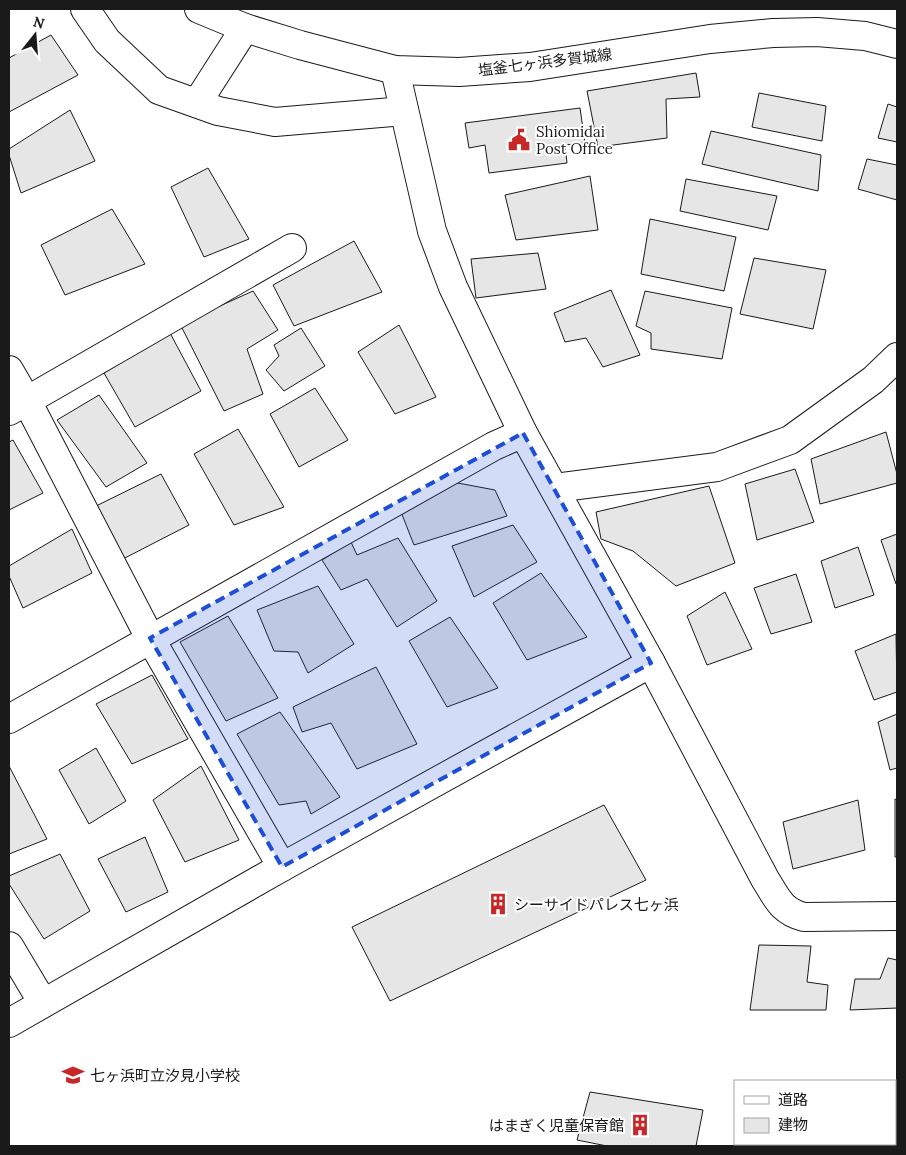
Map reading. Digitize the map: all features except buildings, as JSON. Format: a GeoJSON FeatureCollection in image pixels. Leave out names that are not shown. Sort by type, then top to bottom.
{"type":"FeatureCollection","features":[{"type":"Feature","properties":{"kind":"street"},"geometry":{"type":"LineString","coordinates":[[85,9],[107,41],[158,90],[218,112],[275,122],[404,111]]}},
{"type":"Feature","properties":{"kind":"street","name":"塩釜七ヶ浜多賀城線"},"geometry":{"type":"LineString","coordinates":[[199,9],[245,28],[300,45],[395,70],[458,72],[530,67],[710,39],[773,33],[817,32],[864,36],[897,44]]}},
{"type":"Feature","properties":{"kind":"street"},"geometry":{"type":"LineString","coordinates":[[196,104],[245,28]]}},
{"type":"Feature","properties":{"kind":"street"},"geometry":{"type":"LineString","coordinates":[[395,70],[432,231],[453,287],[523,433],[555,488],[781,906],[791,914],[804,918],[897,916]]}},
{"type":"Feature","properties":{"kind":"street"},"geometry":{"type":"LineString","coordinates":[[18,406],[292,248]]}},
{"type":"Feature","properties":{"kind":"street"},"geometry":{"type":"LineString","coordinates":[[555,488],[717,467],[790,440],[873,380],[897,357]]}},
{"type":"Feature","properties":{"kind":"street"},"geometry":{"type":"LineString","coordinates":[[9,370],[18,406],[282,867]]}},
{"type":"Feature","properties":{"kind":"street"},"geometry":{"type":"LineString","coordinates":[[9,719],[150,638],[477,456],[523,433]]}},
{"type":"Feature","properties":{"kind":"street"},"geometry":{"type":"LineString","coordinates":[[9,1024],[282,867],[650,663]]}},
{"type":"Feature","properties":{"kind":"street"},"geometry":{"type":"LineString","coordinates":[[9,946],[43,1003]]}},
{"type":"Feature","properties":{"kind":"highlighted area"},"geometry":{"type":"Polygon","coordinates":[[[523,433],[651,663],[282,867],[150,638],[523,433]]]}},
{"type":"Feature","properties":{"kind":"place","name":"Shiomidai Post Office"},"geometry":{"type":"Point","coordinates":[519,140]}},
{"type":"Feature","properties":{"kind":"place","name":"シーサイドパレス七ヶ浜"},"geometry":{"type":"Point","coordinates":[498,904]}},
{"type":"Feature","properties":{"kind":"place","name":"七ヶ浜町立汐見小学校"},"geometry":{"type":"Point","coordinates":[73,1075]}},
{"type":"Feature","properties":{"kind":"place","name":"はまぎく児童保育館"},"geometry":{"type":"Point","coordinates":[640,1125]}}]}
